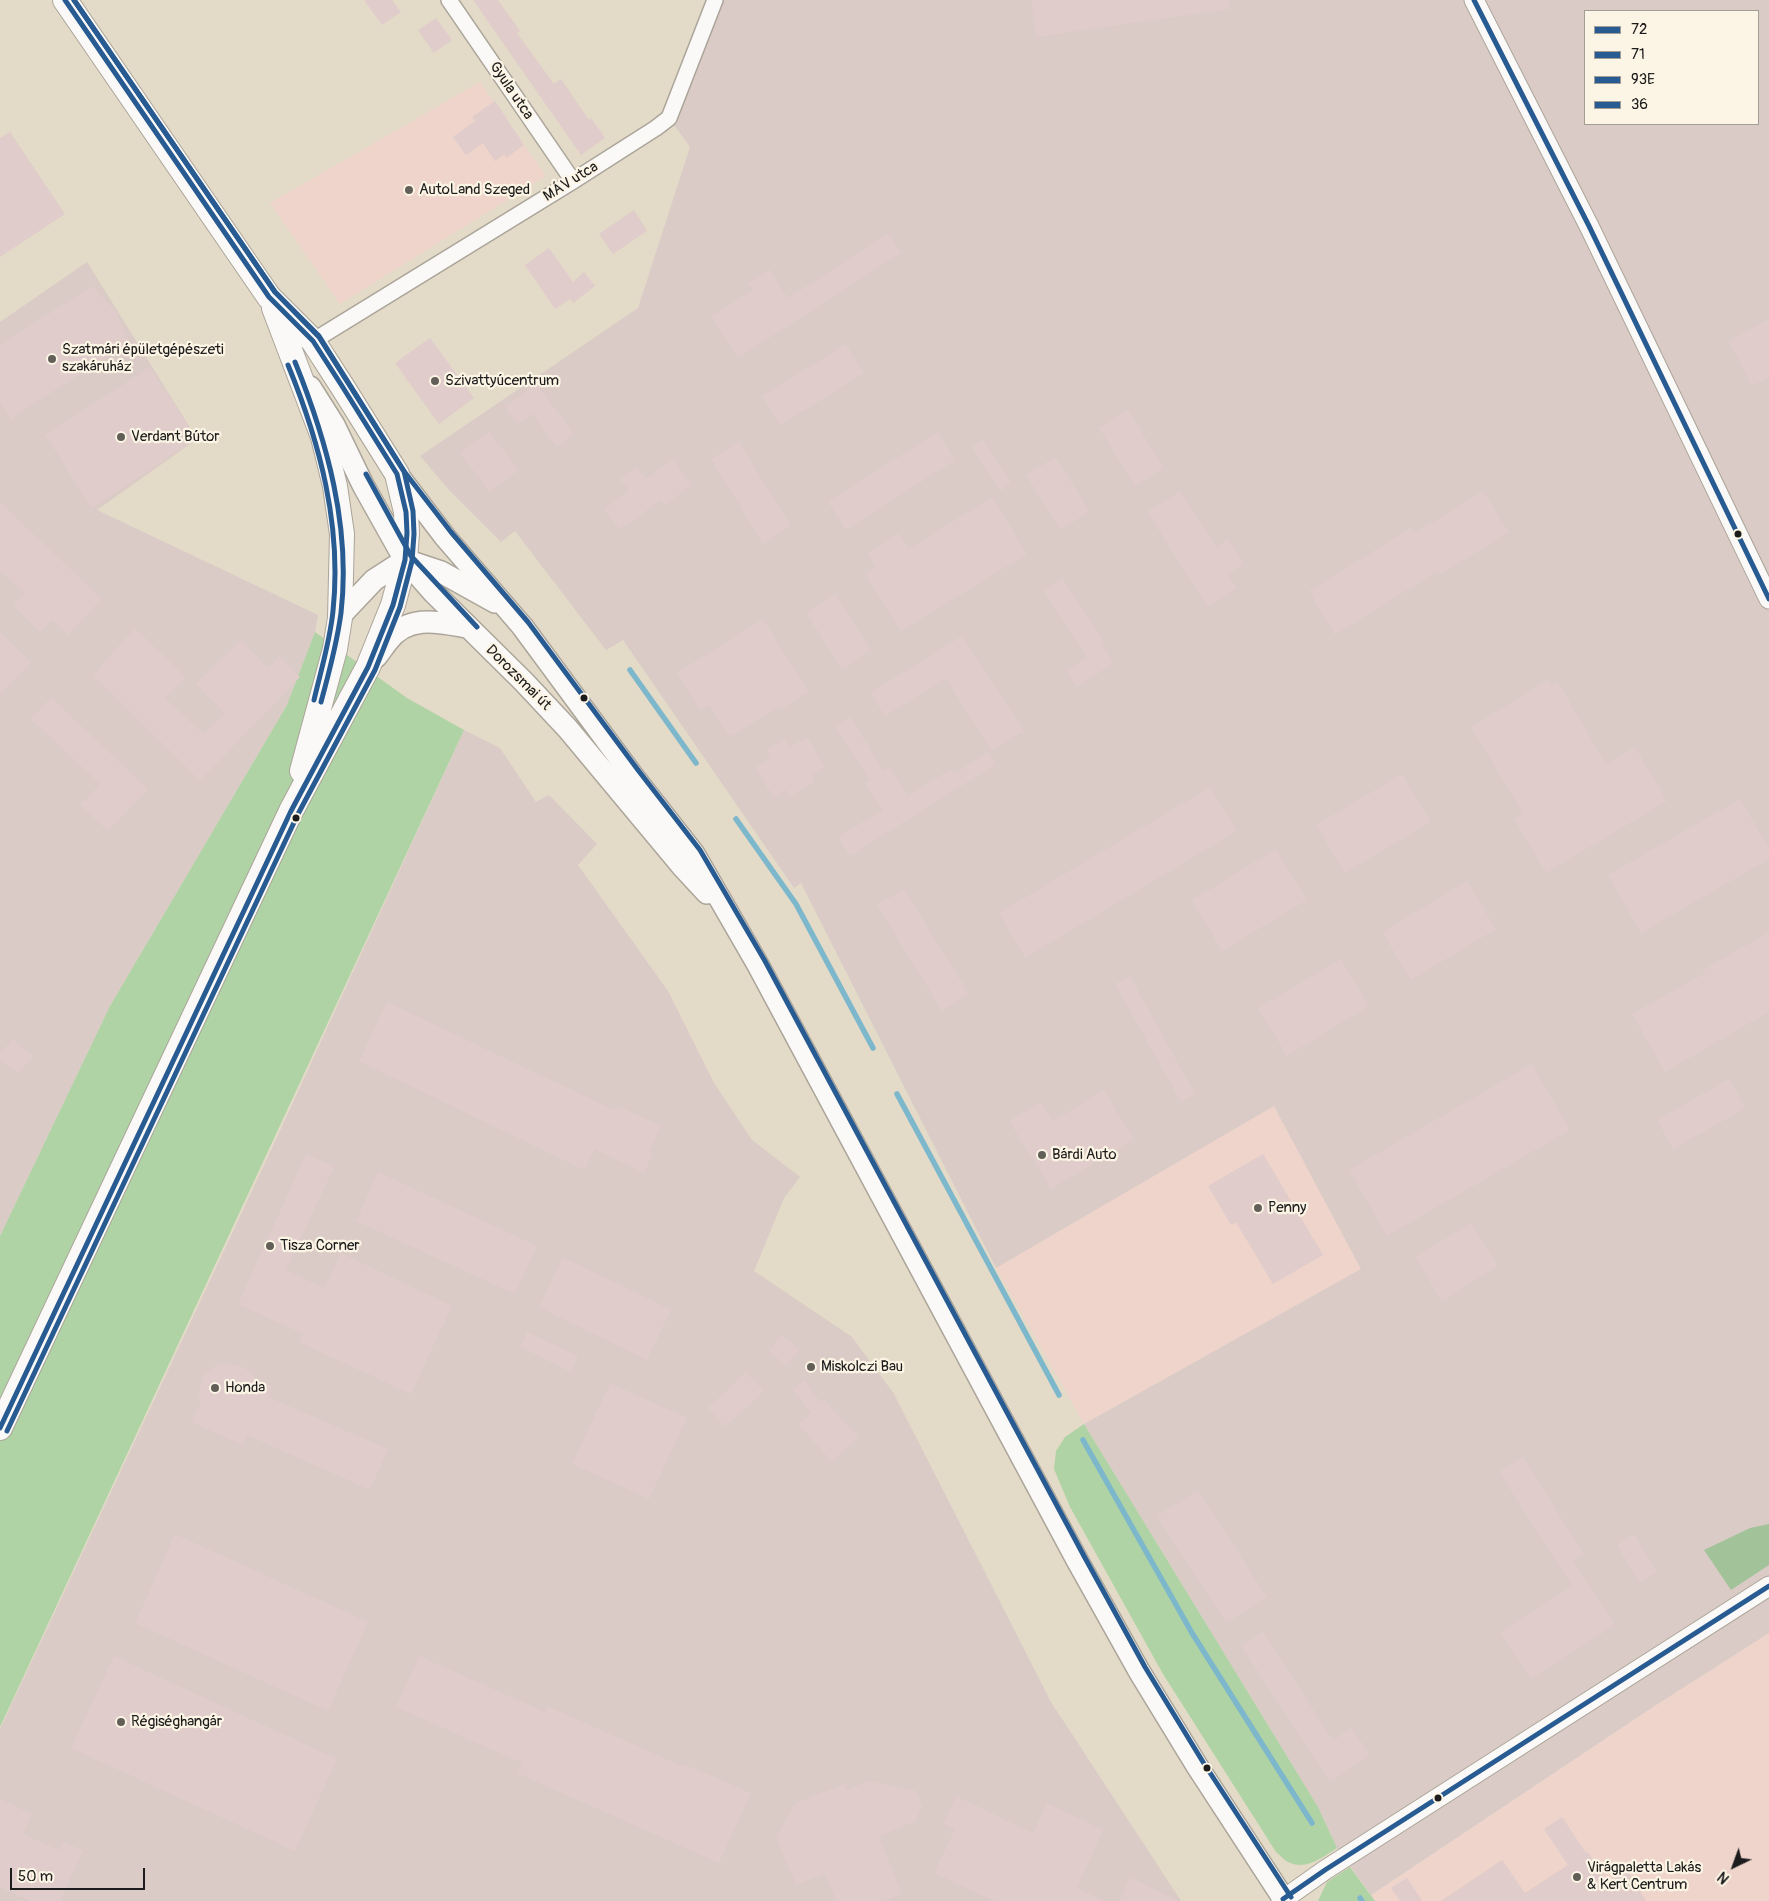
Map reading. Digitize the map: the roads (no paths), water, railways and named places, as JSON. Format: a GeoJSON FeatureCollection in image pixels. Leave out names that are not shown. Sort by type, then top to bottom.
{"type":"FeatureCollection","features":[{"type":"Feature","properties":{"kind":"main road","name":"Dorozsmai út"},"geometry":{"type":"LineString","coordinates":[[65,0],[269,297],[313,341],[397,474],[445,537],[532,639],[632,775],[694,854],[835,1108],[1139,1671],[1283,1900]]}},
{"type":"Feature","properties":{"kind":"main road"},"geometry":{"type":"LineString","coordinates":[[269,297],[323,437],[335,486],[342,534],[340,616],[334,648],[291,810]]}},
{"type":"Feature","properties":{"kind":"main road","name":"Dorozsmai út"},"geometry":{"type":"LineString","coordinates":[[297,366],[334,425],[363,485],[405,560],[467,627],[524,682],[568,729],[682,866],[733,922]]}},
{"type":"Feature","properties":{"kind":"main road"},"geometry":{"type":"LineString","coordinates":[[0,1428],[291,810],[368,667],[393,605],[405,560],[406,512],[397,474]]}},
{"type":"Feature","properties":{"kind":"main road"},"geometry":{"type":"LineString","coordinates":[[340,616],[374,580],[405,560]]}},
{"type":"Feature","properties":{"kind":"main road"},"geometry":{"type":"LineString","coordinates":[[405,560],[442,572],[506,608]]}},
{"type":"Feature","properties":{"kind":"main road"},"geometry":{"type":"LineString","coordinates":[[368,667],[389,639],[408,625],[425,621],[467,627]]}},
{"type":"Feature","properties":{"kind":"street","name":"Gyula utca"},"geometry":{"type":"LineString","coordinates":[[449,0],[574,181]]}},
{"type":"Feature","properties":{"kind":"street","name":"MÁV utca"},"geometry":{"type":"LineString","coordinates":[[313,341],[574,181],[669,118],[715,0]]}},
{"type":"Feature","properties":{"kind":"street"},"geometry":{"type":"LineString","coordinates":[[1474,0],[1589,226],[1769,598]]}},
{"type":"Feature","properties":{"kind":"street"},"geometry":{"type":"LineString","coordinates":[[1283,1900],[1325,1870],[1769,1586]]}},
{"type":"Feature","properties":{"kind":"waterway"},"geometry":{"type":"LineString","coordinates":[[630,670],[696,763]]}},
{"type":"Feature","properties":{"kind":"waterway"},"geometry":{"type":"LineString","coordinates":[[736,819],[796,904],[873,1048]]}},
{"type":"Feature","properties":{"kind":"waterway"},"geometry":{"type":"LineString","coordinates":[[897,1094],[1059,1395]]}},
{"type":"Feature","properties":{"kind":"waterway"},"geometry":{"type":"LineString","coordinates":[[1083,1440],[1192,1633],[1312,1823]]}},
{"type":"Feature","properties":{"kind":"place","name":"AutoLand Szeged"},"geometry":{"type":"Point","coordinates":[409,190]}},
{"type":"Feature","properties":{"kind":"place","name":"Szatmári épületgépészeti szakáruház"},"geometry":{"type":"Point","coordinates":[52,359]}},
{"type":"Feature","properties":{"kind":"place","name":"Szivattyúcentrum"},"geometry":{"type":"Point","coordinates":[435,381]}},
{"type":"Feature","properties":{"kind":"place","name":"Verdant Bútor"},"geometry":{"type":"Point","coordinates":[121,437]}},
{"type":"Feature","properties":{"kind":"place","name":"Bárdi Auto"},"geometry":{"type":"Point","coordinates":[1042,1155]}},
{"type":"Feature","properties":{"kind":"place","name":"Penny"},"geometry":{"type":"Point","coordinates":[1258,1208]}},
{"type":"Feature","properties":{"kind":"place","name":"Tisza Corner"},"geometry":{"type":"Point","coordinates":[270,1246]}},
{"type":"Feature","properties":{"kind":"place","name":"Miskolczi Bau"},"geometry":{"type":"Point","coordinates":[811,1367]}},
{"type":"Feature","properties":{"kind":"place","name":"Honda"},"geometry":{"type":"Point","coordinates":[215,1388]}},
{"type":"Feature","properties":{"kind":"place","name":"Régiséghangár"},"geometry":{"type":"Point","coordinates":[121,1722]}},
{"type":"Feature","properties":{"kind":"place","name":"Virágpaletta Lakás & Kert Centrum"},"geometry":{"type":"Point","coordinates":[1577,1877]}}]}
